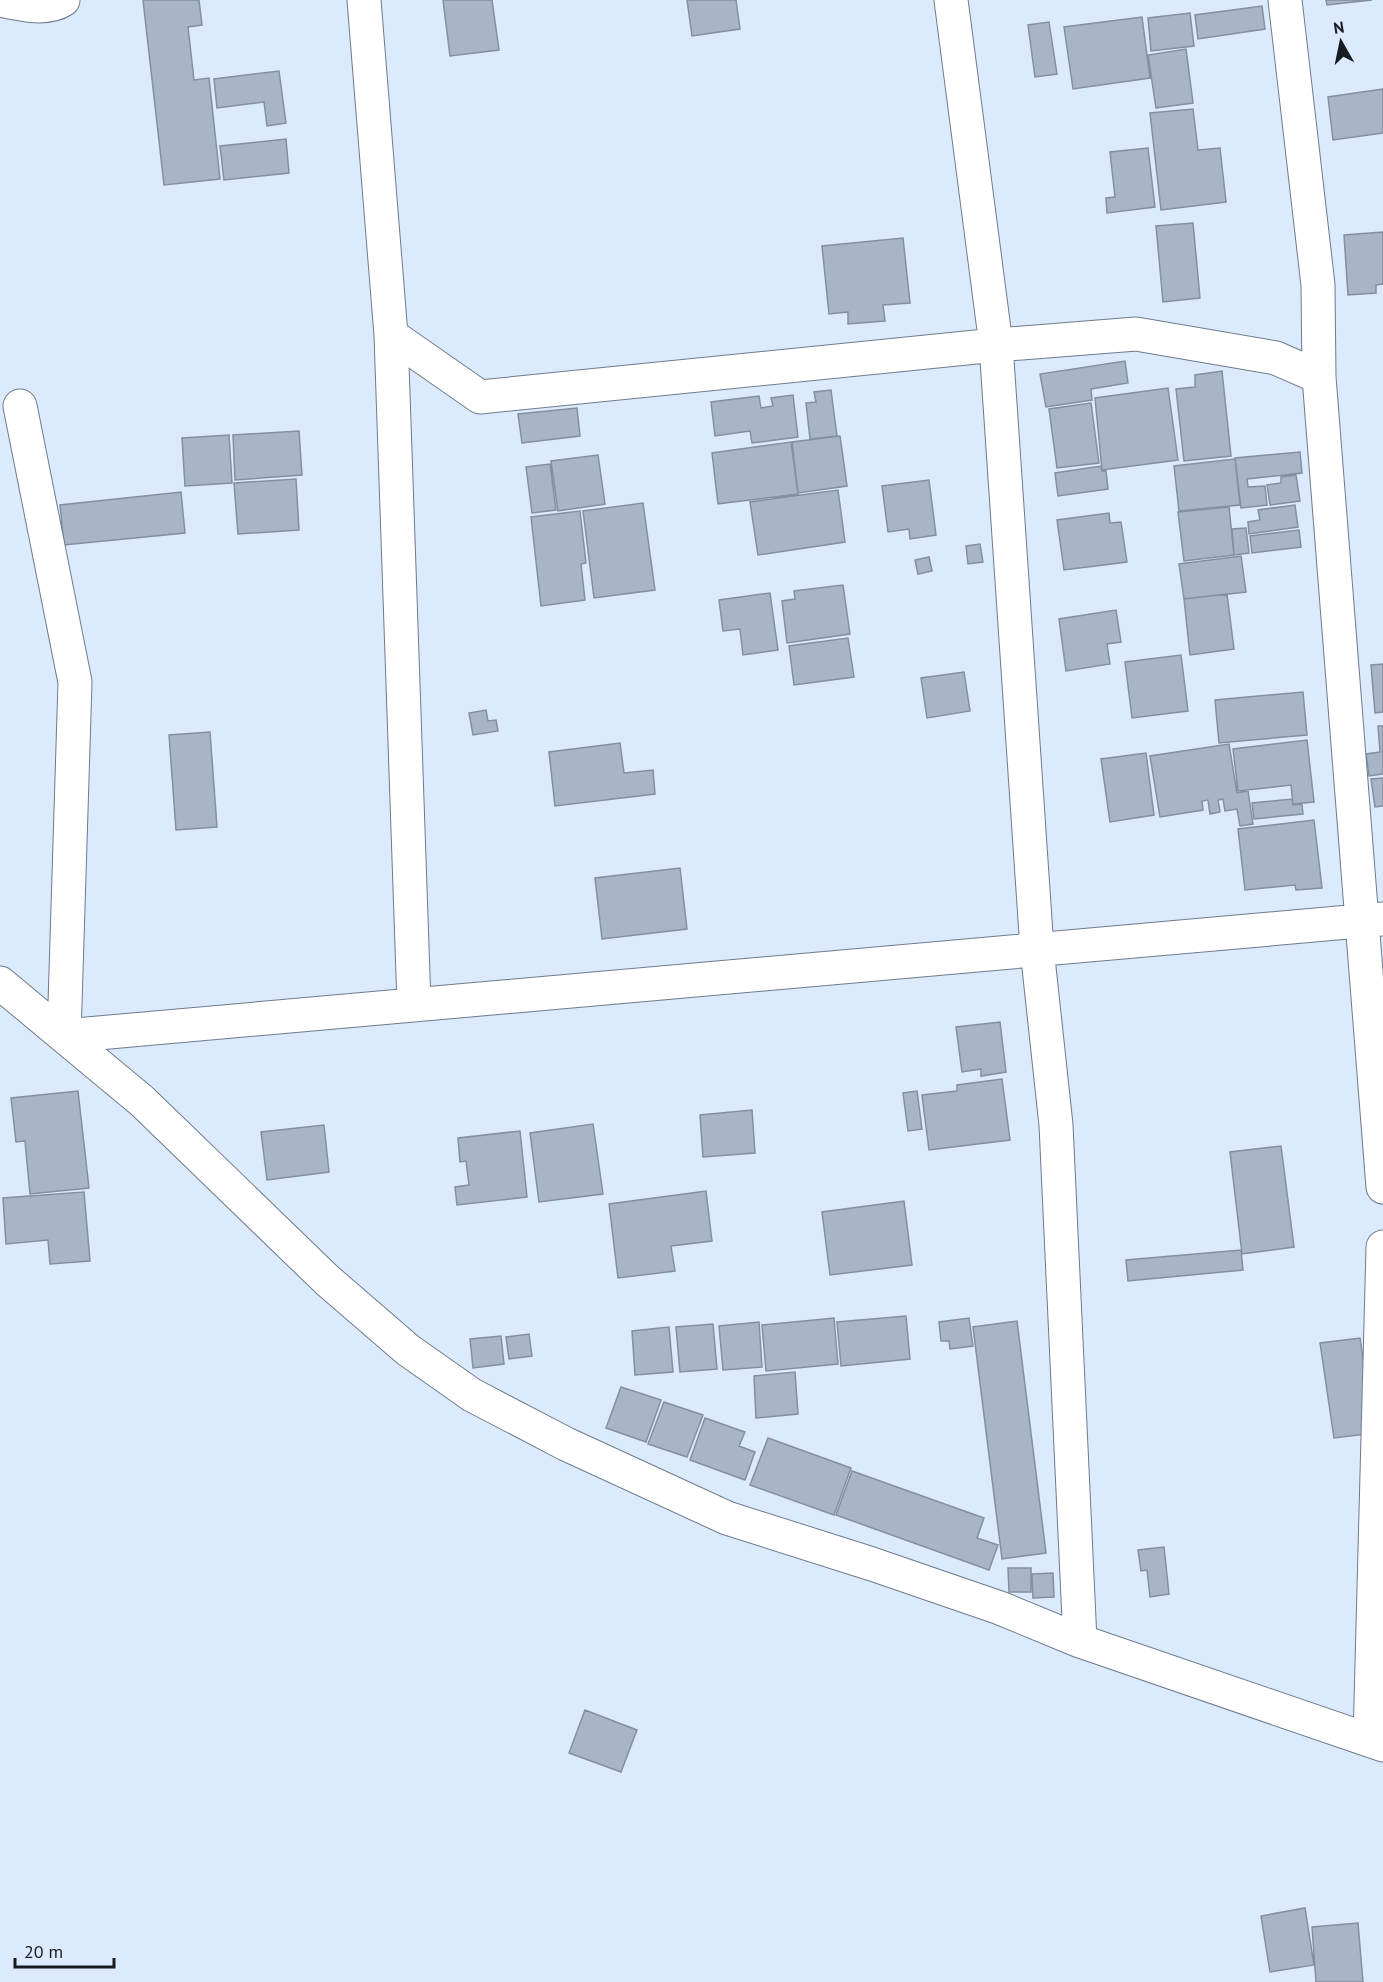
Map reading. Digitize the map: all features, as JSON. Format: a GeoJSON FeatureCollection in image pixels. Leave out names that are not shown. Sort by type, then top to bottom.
{"type":"FeatureCollection","features":[{"type":"Feature","properties":{"kind":"street"},"geometry":{"type":"LineString","coordinates":[[0,0],[31,5],[56,5],[63,0]]}},
{"type":"Feature","properties":{"kind":"street"},"geometry":{"type":"LineString","coordinates":[[364,0],[391,335],[414,1005]]}},
{"type":"Feature","properties":{"kind":"street"},"geometry":{"type":"LineString","coordinates":[[951,0],[996,345],[1037,949],[1056,1125],[1080,1641]]}},
{"type":"Feature","properties":{"kind":"street"},"geometry":{"type":"LineString","coordinates":[[1285,0],[1318,285],[1319,376],[1372,920],[1383,1187]]}},
{"type":"Feature","properties":{"kind":"street"},"geometry":{"type":"LineString","coordinates":[[391,335],[480,397],[996,345],[1136,334],[1276,358],[1319,376]]}},
{"type":"Feature","properties":{"kind":"street"},"geometry":{"type":"LineString","coordinates":[[20,406],[75,682],[64,1036]]}},
{"type":"Feature","properties":{"kind":"street"},"geometry":{"type":"LineString","coordinates":[[64,1036],[1372,920]]}},
{"type":"Feature","properties":{"kind":"street"},"geometry":{"type":"LineString","coordinates":[[0,983],[142,1101],[327,1280],[408,1350],[472,1395],[566,1444],[727,1518],[979,1601],[1080,1641],[1376,1743],[1383,1247]]}},
{"type":"Feature","properties":{"kind":"building"},"geometry":{"type":"Polygon","coordinates":[[[143,0],[199,0],[202,25],[188,27],[194,80],[209,78],[220,179],[164,185],[143,0]]]}},
{"type":"Feature","properties":{"kind":"building"},"geometry":{"type":"Polygon","coordinates":[[[443,0],[492,0],[499,50],[450,56],[443,0]]]}},
{"type":"Feature","properties":{"kind":"building"},"geometry":{"type":"Polygon","coordinates":[[[687,0],[736,0],[740,29],[692,36],[687,0]]]}},
{"type":"Feature","properties":{"kind":"building"},"geometry":{"type":"Polygon","coordinates":[[[1326,0],[1372,0],[1327,5],[1326,0]]]}},
{"type":"Feature","properties":{"kind":"building"},"geometry":{"type":"Polygon","coordinates":[[[1262,6],[1265,29],[1198,39],[1195,15],[1262,6]]]}},
{"type":"Feature","properties":{"kind":"building"},"geometry":{"type":"Polygon","coordinates":[[[1190,13],[1194,46],[1151,51],[1148,18],[1190,13]]]}},
{"type":"Feature","properties":{"kind":"building"},"geometry":{"type":"Polygon","coordinates":[[[1142,17],[1150,78],[1073,89],[1064,27],[1142,17]]]}},
{"type":"Feature","properties":{"kind":"building"},"geometry":{"type":"Polygon","coordinates":[[[1049,22],[1057,74],[1035,77],[1028,25],[1049,22]]]}},
{"type":"Feature","properties":{"kind":"building"},"geometry":{"type":"Polygon","coordinates":[[[1186,49],[1193,103],[1156,108],[1148,55],[1186,49]]]}},
{"type":"Feature","properties":{"kind":"building"},"geometry":{"type":"Polygon","coordinates":[[[279,71],[286,123],[267,126],[264,102],[217,108],[214,79],[279,71]]]}},
{"type":"Feature","properties":{"kind":"building"},"geometry":{"type":"Polygon","coordinates":[[[1383,89],[1383,133],[1333,140],[1328,97],[1383,89]]]}},
{"type":"Feature","properties":{"kind":"building"},"geometry":{"type":"Polygon","coordinates":[[[1193,109],[1198,150],[1220,148],[1226,202],[1161,210],[1150,113],[1193,109]]]}},
{"type":"Feature","properties":{"kind":"building"},"geometry":{"type":"Polygon","coordinates":[[[286,139],[289,173],[224,180],[220,146],[286,139]]]}},
{"type":"Feature","properties":{"kind":"building"},"geometry":{"type":"Polygon","coordinates":[[[1148,148],[1155,207],[1107,213],[1106,198],[1115,197],[1110,152],[1148,148]]]}},
{"type":"Feature","properties":{"kind":"building"},"geometry":{"type":"Polygon","coordinates":[[[1193,223],[1200,298],[1163,302],[1156,226],[1193,223]]]}},
{"type":"Feature","properties":{"kind":"building"},"geometry":{"type":"Polygon","coordinates":[[[1383,232],[1383,284],[1376,285],[1376,293],[1348,295],[1344,235],[1383,232]]]}},
{"type":"Feature","properties":{"kind":"building"},"geometry":{"type":"Polygon","coordinates":[[[903,238],[910,303],[883,305],[885,321],[848,324],[848,312],[829,314],[822,246],[903,238]]]}},
{"type":"Feature","properties":{"kind":"building"},"geometry":{"type":"Polygon","coordinates":[[[1125,361],[1128,383],[1091,389],[1092,400],[1046,407],[1040,374],[1125,361]]]}},
{"type":"Feature","properties":{"kind":"building"},"geometry":{"type":"Polygon","coordinates":[[[1222,371],[1231,456],[1184,461],[1176,389],[1195,387],[1195,375],[1222,371]]]}},
{"type":"Feature","properties":{"kind":"building"},"geometry":{"type":"Polygon","coordinates":[[[1168,388],[1178,460],[1102,470],[1095,398],[1168,388]]]}},
{"type":"Feature","properties":{"kind":"building"},"geometry":{"type":"Polygon","coordinates":[[[831,390],[837,436],[810,439],[806,403],[816,402],[814,392],[831,390]]]}},
{"type":"Feature","properties":{"kind":"building"},"geometry":{"type":"Polygon","coordinates":[[[793,395],[798,437],[752,443],[750,431],[715,436],[711,402],[759,396],[761,408],[773,406],[771,398],[793,395]]]}},
{"type":"Feature","properties":{"kind":"building"},"geometry":{"type":"Polygon","coordinates":[[[1091,403],[1099,463],[1057,468],[1049,409],[1091,403]]]}},
{"type":"Feature","properties":{"kind":"building"},"geometry":{"type":"Polygon","coordinates":[[[577,408],[580,436],[522,443],[518,414],[577,408]]]}},
{"type":"Feature","properties":{"kind":"building"},"geometry":{"type":"Polygon","coordinates":[[[299,431],[302,475],[235,480],[233,435],[299,431]]]}},
{"type":"Feature","properties":{"kind":"building"},"geometry":{"type":"Polygon","coordinates":[[[229,435],[232,483],[185,486],[182,438],[229,435]]]}},
{"type":"Feature","properties":{"kind":"building"},"geometry":{"type":"Polygon","coordinates":[[[840,436],[847,486],[798,493],[792,442],[840,436]]]}},
{"type":"Feature","properties":{"kind":"building"},"geometry":{"type":"Polygon","coordinates":[[[791,442],[798,494],[718,504],[712,453],[791,442]]]}},
{"type":"Feature","properties":{"kind":"building"},"geometry":{"type":"Polygon","coordinates":[[[1300,452],[1302,473],[1247,479],[1248,487],[1265,486],[1267,505],[1241,508],[1235,458],[1300,452]]]}},
{"type":"Feature","properties":{"kind":"building"},"geometry":{"type":"Polygon","coordinates":[[[598,455],[605,504],[558,511],[551,461],[598,455]]]}},
{"type":"Feature","properties":{"kind":"building"},"geometry":{"type":"Polygon","coordinates":[[[1235,459],[1240,505],[1179,511],[1174,466],[1235,459]]]}},
{"type":"Feature","properties":{"kind":"building"},"geometry":{"type":"Polygon","coordinates":[[[550,464],[556,510],[532,513],[526,467],[550,464]]]}},
{"type":"Feature","properties":{"kind":"building"},"geometry":{"type":"Polygon","coordinates":[[[1101,466],[1102,471],[1106,471],[1108,489],[1058,496],[1055,473],[1101,466]]]}},
{"type":"Feature","properties":{"kind":"building"},"geometry":{"type":"Polygon","coordinates":[[[1296,475],[1300,501],[1270,505],[1267,485],[1281,483],[1281,477],[1296,475]]]}},
{"type":"Feature","properties":{"kind":"building"},"geometry":{"type":"Polygon","coordinates":[[[296,479],[299,530],[238,534],[234,483],[296,479]]]}},
{"type":"Feature","properties":{"kind":"building"},"geometry":{"type":"Polygon","coordinates":[[[929,480],[936,535],[910,539],[909,529],[888,532],[882,486],[929,480]]]}},
{"type":"Feature","properties":{"kind":"building"},"geometry":{"type":"Polygon","coordinates":[[[838,490],[845,542],[758,555],[750,502],[838,490]]]}},
{"type":"Feature","properties":{"kind":"building"},"geometry":{"type":"Polygon","coordinates":[[[181,492],[185,533],[64,545],[60,505],[181,492]]]}},
{"type":"Feature","properties":{"kind":"building"},"geometry":{"type":"Polygon","coordinates":[[[643,503],[655,590],[594,598],[583,511],[643,503]]]}},
{"type":"Feature","properties":{"kind":"building"},"geometry":{"type":"Polygon","coordinates":[[[1295,505],[1298,527],[1249,534],[1248,522],[1260,520],[1258,510],[1295,505]]]}},
{"type":"Feature","properties":{"kind":"building"},"geometry":{"type":"Polygon","coordinates":[[[1229,507],[1234,555],[1184,561],[1178,512],[1229,507]]]}},
{"type":"Feature","properties":{"kind":"building"},"geometry":{"type":"Polygon","coordinates":[[[580,511],[586,563],[581,564],[585,600],[541,606],[531,517],[580,511]]]}},
{"type":"Feature","properties":{"kind":"building"},"geometry":{"type":"Polygon","coordinates":[[[1109,513],[1110,523],[1121,522],[1127,562],[1064,570],[1057,520],[1109,513]]]}},
{"type":"Feature","properties":{"kind":"building"},"geometry":{"type":"Polygon","coordinates":[[[1246,528],[1249,553],[1234,555],[1232,529],[1246,528]]]}},
{"type":"Feature","properties":{"kind":"building"},"geometry":{"type":"Polygon","coordinates":[[[1299,530],[1301,547],[1252,553],[1250,536],[1299,530]]]}},
{"type":"Feature","properties":{"kind":"building"},"geometry":{"type":"Polygon","coordinates":[[[980,544],[983,562],[968,564],[966,546],[980,544]]]}},
{"type":"Feature","properties":{"kind":"building"},"geometry":{"type":"Polygon","coordinates":[[[1241,556],[1246,592],[1184,599],[1179,564],[1241,556]]]}},
{"type":"Feature","properties":{"kind":"building"},"geometry":{"type":"Polygon","coordinates":[[[929,557],[932,571],[918,574],[915,560],[929,557]]]}},
{"type":"Feature","properties":{"kind":"building"},"geometry":{"type":"Polygon","coordinates":[[[843,585],[850,634],[787,643],[782,601],[795,599],[794,591],[843,585]]]}},
{"type":"Feature","properties":{"kind":"building"},"geometry":{"type":"Polygon","coordinates":[[[770,593],[778,650],[743,655],[740,629],[723,631],[719,600],[770,593]]]}},
{"type":"Feature","properties":{"kind":"building"},"geometry":{"type":"Polygon","coordinates":[[[1227,594],[1234,649],[1190,655],[1184,599],[1227,594]]]}},
{"type":"Feature","properties":{"kind":"building"},"geometry":{"type":"Polygon","coordinates":[[[1116,610],[1121,642],[1107,644],[1110,664],[1066,671],[1059,619],[1116,610]]]}},
{"type":"Feature","properties":{"kind":"building"},"geometry":{"type":"Polygon","coordinates":[[[848,638],[854,677],[794,685],[789,646],[848,638]]]}},
{"type":"Feature","properties":{"kind":"building"},"geometry":{"type":"Polygon","coordinates":[[[1181,655],[1188,711],[1132,718],[1125,662],[1181,655]]]}},
{"type":"Feature","properties":{"kind":"building"},"geometry":{"type":"Polygon","coordinates":[[[1383,664],[1383,712],[1375,713],[1371,665],[1383,664]]]}},
{"type":"Feature","properties":{"kind":"building"},"geometry":{"type":"Polygon","coordinates":[[[964,672],[970,711],[927,718],[921,678],[964,672]]]}},
{"type":"Feature","properties":{"kind":"building"},"geometry":{"type":"Polygon","coordinates":[[[1303,692],[1307,735],[1219,743],[1215,700],[1303,692]]]}},
{"type":"Feature","properties":{"kind":"building"},"geometry":{"type":"Polygon","coordinates":[[[486,710],[488,721],[496,720],[498,731],[473,735],[469,713],[486,710]]]}},
{"type":"Feature","properties":{"kind":"building"},"geometry":{"type":"Polygon","coordinates":[[[1378,726],[1383,726],[1383,774],[1369,776],[1366,754],[1380,752],[1378,726]]]}},
{"type":"Feature","properties":{"kind":"building"},"geometry":{"type":"Polygon","coordinates":[[[210,732],[217,827],[176,830],[169,735],[210,732]]]}},
{"type":"Feature","properties":{"kind":"building"},"geometry":{"type":"Polygon","coordinates":[[[1307,740],[1314,802],[1293,804],[1291,785],[1238,791],[1233,749],[1307,740]]]}},
{"type":"Feature","properties":{"kind":"building"},"geometry":{"type":"Polygon","coordinates":[[[620,743],[624,773],[653,770],[655,794],[555,806],[549,752],[620,743]]]}},
{"type":"Feature","properties":{"kind":"building"},"geometry":{"type":"Polygon","coordinates":[[[1229,744],[1237,793],[1248,791],[1253,824],[1240,826],[1237,809],[1225,811],[1223,799],[1218,800],[1220,812],[1210,814],[1208,800],[1202,801],[1203,810],[1160,817],[1150,756],[1229,744]]]}},
{"type":"Feature","properties":{"kind":"building"},"geometry":{"type":"Polygon","coordinates":[[[1146,753],[1154,815],[1110,822],[1101,759],[1146,753]]]}},
{"type":"Feature","properties":{"kind":"building"},"geometry":{"type":"Polygon","coordinates":[[[1383,778],[1383,806],[1375,807],[1371,779],[1383,778]]]}},
{"type":"Feature","properties":{"kind":"building"},"geometry":{"type":"Polygon","coordinates":[[[1292,799],[1293,805],[1302,804],[1303,814],[1254,819],[1252,803],[1292,799]]]}},
{"type":"Feature","properties":{"kind":"building"},"geometry":{"type":"Polygon","coordinates":[[[1314,820],[1322,888],[1296,890],[1295,885],[1245,890],[1238,829],[1314,820]]]}},
{"type":"Feature","properties":{"kind":"building"},"geometry":{"type":"Polygon","coordinates":[[[680,868],[687,929],[602,939],[595,878],[680,868]]]}},
{"type":"Feature","properties":{"kind":"building"},"geometry":{"type":"Polygon","coordinates":[[[1000,1022],[1006,1072],[981,1076],[981,1069],[962,1072],[956,1027],[1000,1022]]]}},
{"type":"Feature","properties":{"kind":"building"},"geometry":{"type":"Polygon","coordinates":[[[1002,1079],[1010,1140],[929,1150],[922,1095],[957,1091],[957,1085],[1002,1079]]]}},
{"type":"Feature","properties":{"kind":"building"},"geometry":{"type":"Polygon","coordinates":[[[78,1091],[89,1188],[30,1194],[25,1141],[16,1142],[11,1098],[78,1091]]]}},
{"type":"Feature","properties":{"kind":"building"},"geometry":{"type":"Polygon","coordinates":[[[917,1091],[922,1129],[908,1131],[903,1093],[917,1091]]]}},
{"type":"Feature","properties":{"kind":"building"},"geometry":{"type":"Polygon","coordinates":[[[752,1110],[755,1153],[703,1157],[700,1115],[752,1110]]]}},
{"type":"Feature","properties":{"kind":"building"},"geometry":{"type":"Polygon","coordinates":[[[593,1124],[603,1194],[539,1202],[530,1133],[593,1124]]]}},
{"type":"Feature","properties":{"kind":"building"},"geometry":{"type":"Polygon","coordinates":[[[324,1125],[329,1172],[267,1180],[261,1132],[324,1125]]]}},
{"type":"Feature","properties":{"kind":"building"},"geometry":{"type":"Polygon","coordinates":[[[520,1131],[527,1197],[457,1205],[455,1187],[469,1185],[466,1161],[460,1162],[458,1138],[520,1131]]]}},
{"type":"Feature","properties":{"kind":"building"},"geometry":{"type":"Polygon","coordinates":[[[1281,1146],[1294,1247],[1242,1254],[1230,1152],[1281,1146]]]}},
{"type":"Feature","properties":{"kind":"building"},"geometry":{"type":"Polygon","coordinates":[[[706,1191],[712,1241],[671,1246],[675,1271],[618,1278],[609,1204],[706,1191]]]}},
{"type":"Feature","properties":{"kind":"building"},"geometry":{"type":"Polygon","coordinates":[[[84,1192],[90,1261],[50,1264],[48,1240],[6,1244],[3,1198],[84,1192]]]}},
{"type":"Feature","properties":{"kind":"building"},"geometry":{"type":"Polygon","coordinates":[[[904,1201],[912,1265],[830,1275],[822,1212],[904,1201]]]}},
{"type":"Feature","properties":{"kind":"building"},"geometry":{"type":"Polygon","coordinates":[[[1241,1250],[1243,1270],[1128,1281],[1126,1260],[1241,1250]]]}},
{"type":"Feature","properties":{"kind":"building"},"geometry":{"type":"Polygon","coordinates":[[[906,1316],[910,1359],[841,1366],[837,1322],[906,1316]]]}},
{"type":"Feature","properties":{"kind":"building"},"geometry":{"type":"Polygon","coordinates":[[[834,1318],[838,1364],[766,1371],[762,1325],[834,1318]]]}},
{"type":"Feature","properties":{"kind":"building"},"geometry":{"type":"Polygon","coordinates":[[[969,1318],[973,1346],[950,1349],[949,1341],[941,1341],[939,1322],[969,1318]]]}},
{"type":"Feature","properties":{"kind":"building"},"geometry":{"type":"Polygon","coordinates":[[[1017,1321],[1046,1553],[1002,1559],[973,1327],[1017,1321]]]}},
{"type":"Feature","properties":{"kind":"building"},"geometry":{"type":"Polygon","coordinates":[[[759,1322],[762,1367],[723,1370],[719,1326],[759,1322]]]}},
{"type":"Feature","properties":{"kind":"building"},"geometry":{"type":"Polygon","coordinates":[[[713,1324],[717,1369],[680,1372],[676,1327],[713,1324]]]}},
{"type":"Feature","properties":{"kind":"building"},"geometry":{"type":"Polygon","coordinates":[[[669,1327],[673,1372],[635,1375],[632,1331],[669,1327]]]}},
{"type":"Feature","properties":{"kind":"building"},"geometry":{"type":"Polygon","coordinates":[[[529,1334],[532,1356],[509,1359],[506,1337],[529,1334]]]}},
{"type":"Feature","properties":{"kind":"building"},"geometry":{"type":"Polygon","coordinates":[[[501,1336],[504,1364],[473,1368],[470,1339],[501,1336]]]}},
{"type":"Feature","properties":{"kind":"building"},"geometry":{"type":"Polygon","coordinates":[[[1360,1338],[1374,1433],[1334,1438],[1320,1343],[1360,1338]]]}},
{"type":"Feature","properties":{"kind":"building"},"geometry":{"type":"Polygon","coordinates":[[[795,1372],[798,1414],[756,1418],[754,1376],[795,1372]]]}},
{"type":"Feature","properties":{"kind":"building"},"geometry":{"type":"Polygon","coordinates":[[[621,1387],[661,1400],[646,1442],[606,1428],[621,1387]]]}},
{"type":"Feature","properties":{"kind":"building"},"geometry":{"type":"Polygon","coordinates":[[[664,1402],[703,1415],[687,1457],[648,1444],[664,1402]]]}},
{"type":"Feature","properties":{"kind":"building"},"geometry":{"type":"Polygon","coordinates":[[[705,1418],[745,1432],[739,1446],[755,1452],[745,1480],[690,1460],[705,1418]]]}},
{"type":"Feature","properties":{"kind":"building"},"geometry":{"type":"Polygon","coordinates":[[[768,1438],[851,1468],[834,1515],[750,1485],[768,1438]]]}},
{"type":"Feature","properties":{"kind":"building"},"geometry":{"type":"Polygon","coordinates":[[[852,1471],[984,1518],[977,1538],[998,1545],[989,1570],[836,1515],[852,1471]]]}},
{"type":"Feature","properties":{"kind":"building"},"geometry":{"type":"Polygon","coordinates":[[[1164,1547],[1169,1594],[1150,1597],[1147,1570],[1141,1571],[1138,1550],[1164,1547]]]}},
{"type":"Feature","properties":{"kind":"building"},"geometry":{"type":"Polygon","coordinates":[[[1008,1568],[1031,1568],[1031,1592],[1009,1592],[1008,1568]]]}},
{"type":"Feature","properties":{"kind":"building"},"geometry":{"type":"Polygon","coordinates":[[[1053,1573],[1054,1597],[1033,1598],[1032,1574],[1053,1573]]]}},
{"type":"Feature","properties":{"kind":"building"},"geometry":{"type":"Polygon","coordinates":[[[585,1710],[637,1730],[621,1772],[569,1753],[585,1710]]]}},
{"type":"Feature","properties":{"kind":"building"},"geometry":{"type":"Polygon","coordinates":[[[1305,1908],[1314,1965],[1270,1972],[1261,1916],[1305,1908]]]}},
{"type":"Feature","properties":{"kind":"building"},"geometry":{"type":"Polygon","coordinates":[[[1358,1923],[1363,1982],[1316,1982],[1312,1927],[1358,1923]]]}}]}
